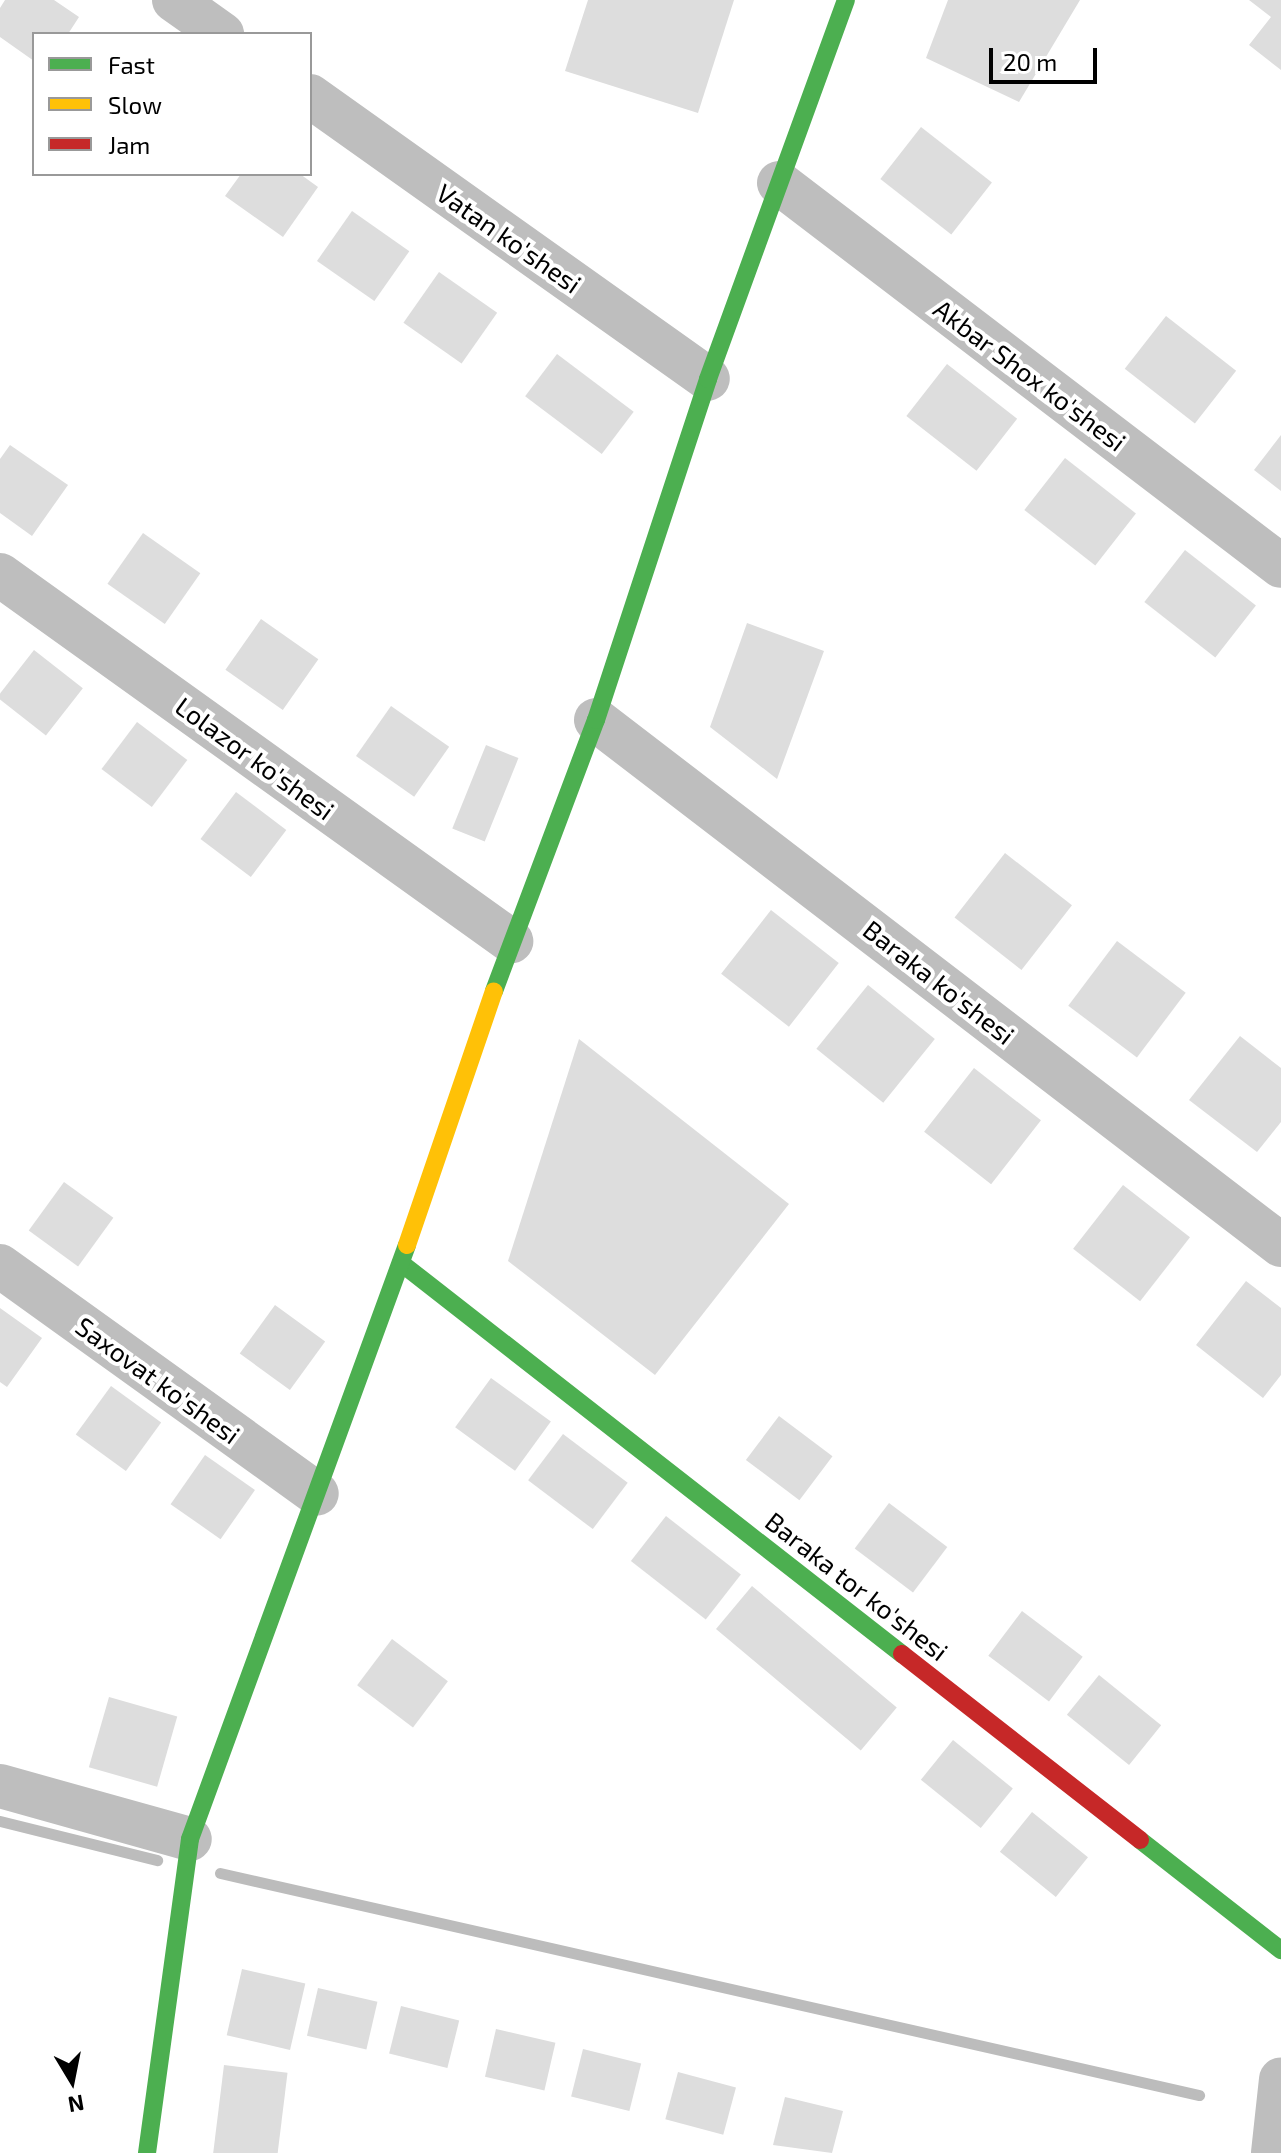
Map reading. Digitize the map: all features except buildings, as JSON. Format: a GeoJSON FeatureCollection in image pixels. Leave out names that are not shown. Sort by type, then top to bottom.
{"type":"FeatureCollection","features":[{"type":"Feature","properties":{"kind":"street"},"geometry":{"type":"LineString","coordinates":[[174,0],[219,32]]}},
{"type":"Feature","properties":{"kind":"street"},"geometry":{"type":"LineString","coordinates":[[147,2153],[190,1839],[401,1263],[511,941],[596,720],[708,379],[846,0]]}},
{"type":"Feature","properties":{"kind":"street","name":"Vatan ko'shesi"},"geometry":{"type":"LineString","coordinates":[[312,97],[708,379]]}},
{"type":"Feature","properties":{"kind":"street","name":"Akbar Shox ko'shesi"},"geometry":{"type":"LineString","coordinates":[[779,183],[1281,566]]}},
{"type":"Feature","properties":{"kind":"street","name":"Lolazor ko'shesi"},"geometry":{"type":"LineString","coordinates":[[0,575],[511,941]]}},
{"type":"Feature","properties":{"kind":"street","name":"Baraka ko'shesi"},"geometry":{"type":"LineString","coordinates":[[596,720],[1281,1245]]}},
{"type":"Feature","properties":{"kind":"street","name":"Baraka tor ko'shesi"},"geometry":{"type":"LineString","coordinates":[[401,1263],[1281,1950]]}},
{"type":"Feature","properties":{"kind":"street","name":"Saxovat ko'shesi"},"geometry":{"type":"LineString","coordinates":[[0,1266],[317,1494]]}},
{"type":"Feature","properties":{"kind":"street"},"geometry":{"type":"LineString","coordinates":[[0,1786],[190,1839]]}},
{"type":"Feature","properties":{"kind":"street"},"geometry":{"type":"LineString","coordinates":[[1273,2153],[1281,2079]]}},
{"type":"Feature","properties":{"kind":"waterway"},"geometry":{"type":"LineString","coordinates":[[0,1821],[157,1860]]}},
{"type":"Feature","properties":{"kind":"waterway"},"geometry":{"type":"LineString","coordinates":[[220,1873],[1199,2095]]}},
{"type":"Feature","properties":{"kind":"traffic: fast"},"geometry":{"type":"LineString","coordinates":[[494,991],[596,720],[708,379],[846,0]]}},
{"type":"Feature","properties":{"kind":"traffic: fast"},"geometry":{"type":"LineString","coordinates":[[147,2153],[190,1839],[407,1245]]}},
{"type":"Feature","properties":{"kind":"traffic: fast"},"geometry":{"type":"LineString","coordinates":[[401,1263],[902,1654]]}},
{"type":"Feature","properties":{"kind":"traffic: fast"},"geometry":{"type":"LineString","coordinates":[[1140,1840],[1281,1950]]}},
{"type":"Feature","properties":{"kind":"traffic: slow"},"geometry":{"type":"LineString","coordinates":[[407,1245],[494,991]]}},
{"type":"Feature","properties":{"kind":"traffic: jam"},"geometry":{"type":"LineString","coordinates":[[902,1654],[1140,1840]]}}]}
